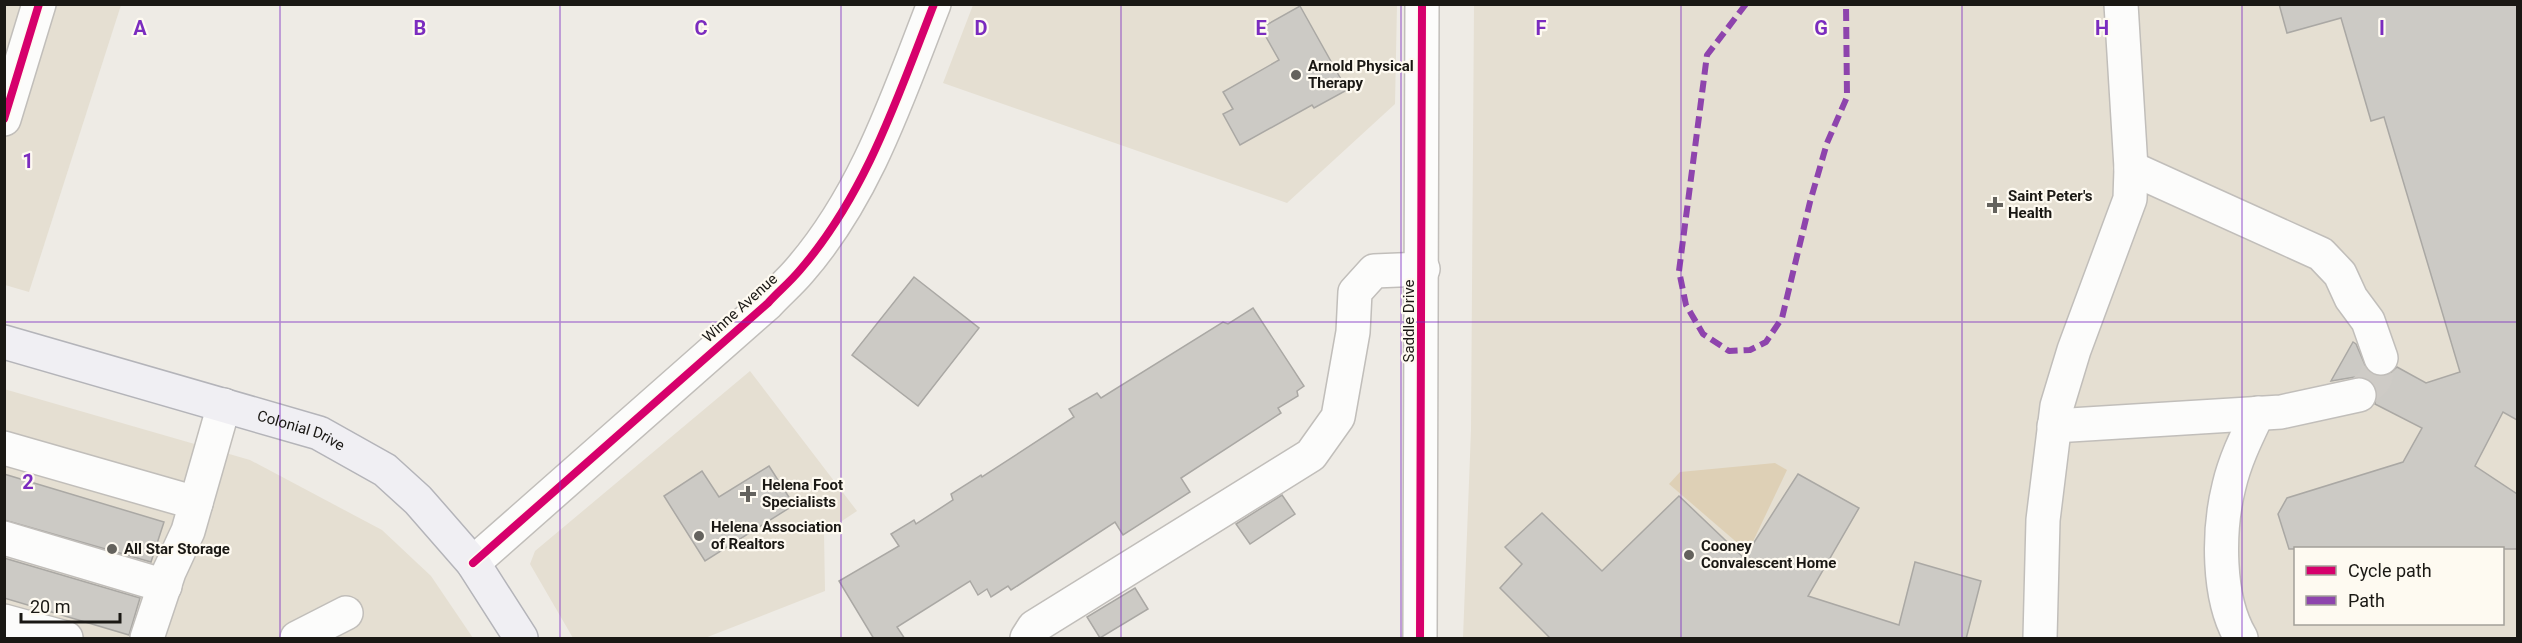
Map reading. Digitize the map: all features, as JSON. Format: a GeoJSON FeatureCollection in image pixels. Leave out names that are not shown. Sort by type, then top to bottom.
{"type":"FeatureCollection","features":[{"type":"Feature","properties":{"kind":"main road","name":"Colonial Drive"},"geometry":{"type":"LineString","coordinates":[[4,342],[319,433],[385,470],[417,500],[473,563],[521,639]]}},
{"type":"Feature","properties":{"kind":"street"},"geometry":{"type":"LineString","coordinates":[[5,117],[39,4]]}},
{"type":"Feature","properties":{"kind":"street","name":"Winne Avenue"},"geometry":{"type":"LineString","coordinates":[[473,563],[759,310],[800,270],[838,218],[867,167],[890,116],[934,4]]}},
{"type":"Feature","properties":{"kind":"street","name":"Saddle Drive"},"geometry":{"type":"LineString","coordinates":[[1420,639],[1423,269],[1422,4]]}},
{"type":"Feature","properties":{"kind":"street"},"geometry":{"type":"LineString","coordinates":[[2040,639],[2043,529],[2056,406],[2074,350],[2130,199],[2131,168],[2121,4]]}},
{"type":"Feature","properties":{"kind":"street"},"geometry":{"type":"LineString","coordinates":[[2131,168],[2321,254],[2340,274],[2351,298],[2368,321],[2381,358]]}},
{"type":"Feature","properties":{"kind":"street"},"geometry":{"type":"LineString","coordinates":[[1027,639],[1034,627],[1311,455],[1338,417],[1353,332],[1355,292],[1374,271],[1423,269]]}},
{"type":"Feature","properties":{"kind":"street"},"geometry":{"type":"LineString","coordinates":[[2054,426],[2281,412],[2359,395]]}},
{"type":"Feature","properties":{"kind":"street"},"geometry":{"type":"LineString","coordinates":[[147,639],[165,586],[188,531],[224,405]]}},
{"type":"Feature","properties":{"kind":"street"},"geometry":{"type":"LineString","coordinates":[[2241,639],[2226,603],[2223,532],[2229,486],[2258,413]]}},
{"type":"Feature","properties":{"kind":"street"},"geometry":{"type":"LineString","coordinates":[[4,448],[196,504]]}},
{"type":"Feature","properties":{"kind":"street"},"geometry":{"type":"LineString","coordinates":[[4,538],[165,586]]}},
{"type":"Feature","properties":{"kind":"street"},"geometry":{"type":"LineString","coordinates":[[297,639],[346,613]]}},
{"type":"Feature","properties":{"kind":"street"},"geometry":{"type":"LineString","coordinates":[[4,621],[66,639]]}},
{"type":"Feature","properties":{"kind":"shaded area"},"geometry":{"type":"Polygon","coordinates":[[[4,5],[121,5],[29,292],[5,285],[4,5]]]}},
{"type":"Feature","properties":{"kind":"shaded area"},"geometry":{"type":"Polygon","coordinates":[[[973,5],[1397,5],[1395,104],[1287,203],[943,83],[973,5]]]}},
{"type":"Feature","properties":{"kind":"shaded area","name":"Saint Peter's Health"},"geometry":{"type":"Polygon","coordinates":[[[1474,5],[2517,5],[2517,638],[1463,638],[1471,430],[1474,5]]]}},
{"type":"Feature","properties":{"kind":"shaded area"},"geometry":{"type":"Polygon","coordinates":[[[750,371],[857,511],[824,533],[825,591],[705,638],[573,638],[530,564],[535,551],[750,371]]]}},
{"type":"Feature","properties":{"kind":"shaded area","name":"All Star Storage"},"geometry":{"type":"Polygon","coordinates":[[[4,389],[250,460],[382,530],[431,576],[473,638],[5,638],[4,389]]]}},
{"type":"Feature","properties":{"kind":"shaded area"},"geometry":{"type":"Polygon","coordinates":[[[1775,463],[1787,470],[1748,552],[1669,484],[1680,472],[1775,463]]]}},
{"type":"Feature","properties":{"kind":"building"},"geometry":{"type":"Polygon","coordinates":[[[2279,4],[2517,4],[2517,420],[2503,412],[2475,466],[2517,494],[2517,549],[2504,549],[2504,547],[2294,547],[2294,549],[2289,549],[2278,514],[2287,498],[2403,462],[2422,428],[2375,404],[2377,390],[2373,383],[2365,377],[2331,381],[2353,342],[2368,372],[2377,376],[2388,375],[2397,367],[2426,383],[2460,372],[2384,117],[2371,121],[2341,18],[2287,33],[2279,4]]]}},
{"type":"Feature","properties":{"kind":"building","name":"Arnold Physical Therapy"},"geometry":{"type":"Polygon","coordinates":[[[1300,6],[1347,90],[1314,108],[1312,105],[1240,145],[1223,114],[1233,109],[1223,92],[1279,60],[1261,28],[1300,6]]]}},
{"type":"Feature","properties":{"kind":"building"},"geometry":{"type":"Polygon","coordinates":[[[914,277],[979,328],[918,406],[852,355],[914,277]]]}},
{"type":"Feature","properties":{"kind":"building"},"geometry":{"type":"Polygon","coordinates":[[[1253,308],[1304,386],[1297,391],[1298,396],[1278,408],[1281,413],[1181,478],[1190,492],[1123,535],[1115,522],[1011,590],[1008,586],[991,597],[987,589],[978,595],[970,581],[897,627],[905,639],[874,639],[839,581],[899,546],[891,534],[914,520],[916,524],[953,500],[951,494],[981,475],[982,477],[1074,417],[1069,409],[1097,393],[1101,398],[1223,322],[1228,324],[1253,308]]]}},
{"type":"Feature","properties":{"kind":"building"},"geometry":{"type":"Polygon","coordinates":[[[769,466],[794,505],[705,561],[664,496],[702,471],[719,497],[769,466]]]}},
{"type":"Feature","properties":{"kind":"building"},"geometry":{"type":"Polygon","coordinates":[[[4,474],[164,522],[151,562],[4,520],[4,474]]]}},
{"type":"Feature","properties":{"kind":"building","name":"Cooney Convalescent Home"},"geometry":{"type":"Polygon","coordinates":[[[1798,474],[1859,508],[1808,596],[1899,625],[1915,562],[1981,581],[1966,639],[1551,639],[1500,588],[1522,564],[1505,547],[1542,513],[1602,571],[1679,496],[1744,558],[1798,474]]]}},
{"type":"Feature","properties":{"kind":"building"},"geometry":{"type":"Polygon","coordinates":[[[1282,495],[1295,514],[1250,544],[1236,524],[1282,495]]]}},
{"type":"Feature","properties":{"kind":"building"},"geometry":{"type":"Polygon","coordinates":[[[4,558],[140,598],[129,635],[4,598],[4,558]]]}},
{"type":"Feature","properties":{"kind":"building"},"geometry":{"type":"Polygon","coordinates":[[[1135,588],[1148,609],[1100,638],[1087,617],[1135,588]]]}},
{"type":"Feature","properties":{"kind":"tunnel"},"geometry":{"type":"LineString","coordinates":[[2359,395],[2375,380],[2381,358]]}},
{"type":"Feature","properties":{"kind":"marked path"},"geometry":{"type":"LineString","coordinates":[[1746,4],[1707,55],[1679,271],[1686,305],[1703,334],[1729,351],[1750,350],[1766,342],[1782,318],[1827,143],[1847,97],[1846,4]]}},
{"type":"Feature","properties":{"kind":"cycle path"},"geometry":{"type":"LineString","coordinates":[[4,119],[39,4]]}},
{"type":"Feature","properties":{"kind":"cycle path"},"geometry":{"type":"LineString","coordinates":[[473,563],[768,303],[800,270],[823,241],[862,177],[893,109],[934,4]]}},
{"type":"Feature","properties":{"kind":"cycle path"},"geometry":{"type":"LineString","coordinates":[[1420,638],[1422,4]]}},
{"type":"Feature","properties":{"kind":"place","name":"Arnold Physical Therapy"},"geometry":{"type":"Point","coordinates":[1296,75]}},
{"type":"Feature","properties":{"kind":"place","name":"Saint Peter's Health"},"geometry":{"type":"Point","coordinates":[1995,205]}},
{"type":"Feature","properties":{"kind":"place","name":"Helena Foot Specialists"},"geometry":{"type":"Point","coordinates":[748,494]}},
{"type":"Feature","properties":{"kind":"place","name":"Helena Association of Realtors"},"geometry":{"type":"Point","coordinates":[699,536]}},
{"type":"Feature","properties":{"kind":"place","name":"All Star Storage"},"geometry":{"type":"Point","coordinates":[112,549]}},
{"type":"Feature","properties":{"kind":"place","name":"Cooney Convalescent Home"},"geometry":{"type":"Point","coordinates":[1689,555]}}]}
